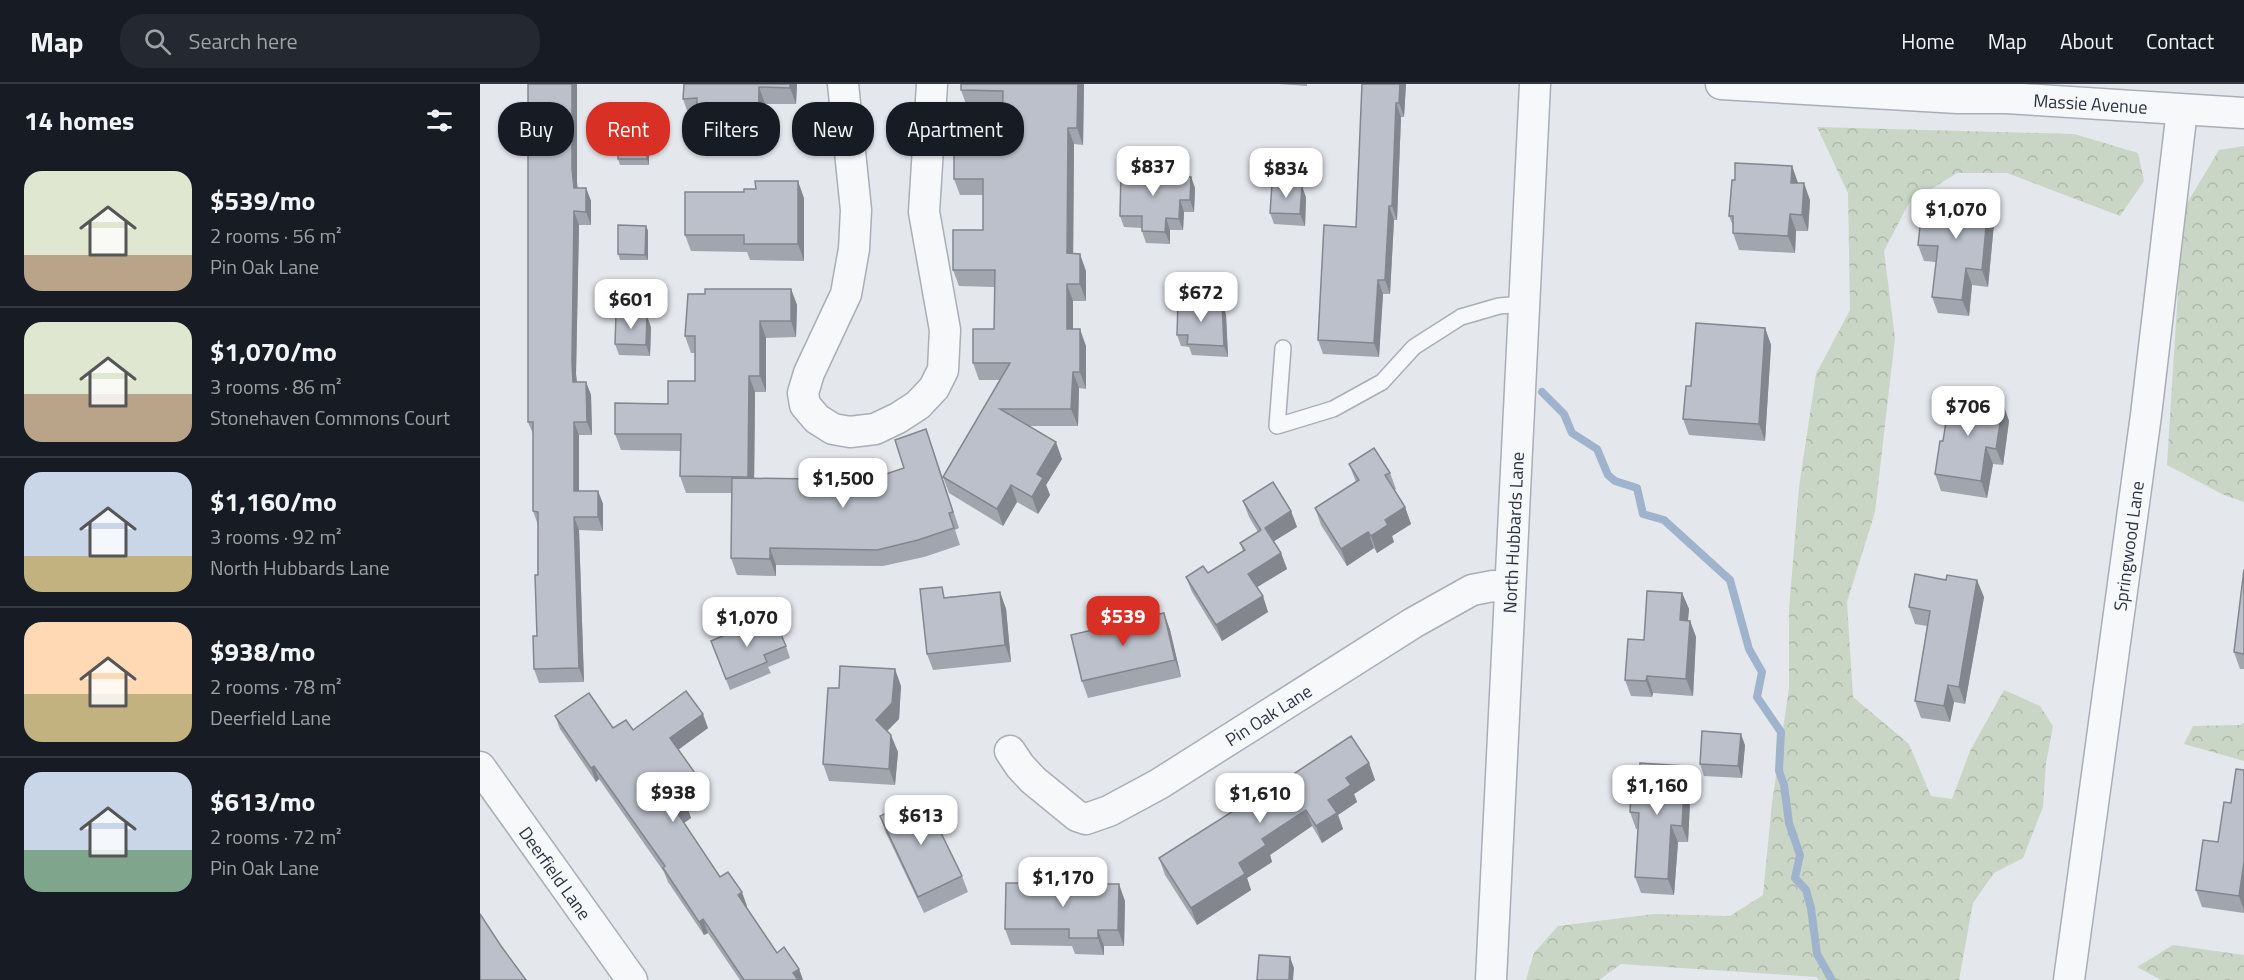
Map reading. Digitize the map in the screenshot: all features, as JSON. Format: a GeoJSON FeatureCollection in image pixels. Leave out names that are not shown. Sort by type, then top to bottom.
{"type":"FeatureCollection","features":[{"type":"Feature","properties":{"kind":"street"},"geometry":{"type":"LineString","coordinates":[[843,84],[856,210],[854,249],[846,294],[809,373],[803,393],[805,405],[817,419],[833,429],[850,432],[874,429],[898,418],[918,405],[934,388],[943,370],[945,330],[924,212],[932,84]]}},
{"type":"Feature","properties":{"kind":"street","name":"North Hubbards Lane"},"geometry":{"type":"LineString","coordinates":[[1491,980],[1535,84]]}},
{"type":"Feature","properties":{"kind":"street","name":"Massie Avenue"},"geometry":{"type":"LineString","coordinates":[[1721,84],[1958,98],[2006,98],[2244,114]]}},
{"type":"Feature","properties":{"kind":"street","name":"Springwood Lane"},"geometry":{"type":"LineString","coordinates":[[2069,980],[2146,415],[2182,110]]}},
{"type":"Feature","properties":{"kind":"street","name":"Pin Oak Lane"},"geometry":{"type":"LineString","coordinates":[[1010,751],[1020,766],[1034,780],[1077,816],[1086,819],[1109,811],[1159,784],[1413,622],[1462,595],[1472,590],[1493,586],[1510,587]]}},
{"type":"Feature","properties":{"kind":"street","name":"Deerfield Lane"},"geometry":{"type":"LineString","coordinates":[[480,767],[632,980]]}},
{"type":"Feature","properties":{"kind":"lane"},"geometry":{"type":"LineString","coordinates":[[1283,348],[1277,426],[1333,409],[1382,382],[1414,347],[1461,317],[1499,306],[1524,304]]}},
{"type":"Feature","properties":{"kind":"green space"},"geometry":{"type":"Polygon","coordinates":[[[1817,127],[2074,134],[2138,153],[2144,181],[2120,216],[2007,173],[1957,173],[1909,203],[1884,251],[1895,338],[1875,512],[1847,602],[1853,697],[1909,744],[1931,796],[1952,799],[1970,751],[2004,690],[2040,706],[2053,726],[2046,763],[2043,807],[2023,858],[1994,873],[1973,903],[1959,980],[1818,980],[1817,977],[1621,964],[1599,980],[1526,980],[1534,953],[1558,926],[1654,914],[1730,916],[1763,895],[1772,803],[1789,688],[1789,610],[1799,487],[1816,374],[1850,310],[1848,193],[1817,127]]]}},
{"type":"Feature","properties":{"kind":"green space"},"geometry":{"type":"Polygon","coordinates":[[[2244,146],[2244,502],[2224,495],[2167,465],[2183,210],[2219,150],[2244,146]]]}},
{"type":"Feature","properties":{"kind":"green space"},"geometry":{"type":"Polygon","coordinates":[[[2244,723],[2244,761],[2184,744],[2193,726],[2244,723]]]}},
{"type":"Feature","properties":{"kind":"green space"},"geometry":{"type":"Polygon","coordinates":[[[2173,945],[2244,955],[2244,980],[2161,980],[2137,967],[2173,945]]]}},
{"type":"Feature","properties":{"kind":"building"},"geometry":{"type":"Polygon","coordinates":[[[528,84],[572,84],[572,102],[528,102],[528,84]]]}},
{"type":"Feature","properties":{"kind":"building"},"geometry":{"type":"Polygon","coordinates":[[[684,84],[790,84],[790,88],[759,87],[759,102],[697,102],[697,98],[683,99],[684,84]]]}},
{"type":"Feature","properties":{"kind":"building"},"geometry":{"type":"Polygon","coordinates":[[[961,84],[1078,84],[1077,128],[1068,128],[1067,253],[1080,254],[1080,284],[1067,284],[1067,329],[1080,329],[1080,372],[1073,372],[1071,409],[1000,409],[1056,442],[1037,474],[1043,478],[1032,497],[1011,485],[997,509],[943,477],[1010,363],[973,363],[973,329],[994,329],[995,270],[953,270],[953,230],[983,230],[983,179],[954,179],[954,156],[1024,156],[1024,102],[1003,102],[1003,91],[961,90],[961,84]]]}},
{"type":"Feature","properties":{"kind":"building"},"geometry":{"type":"Polygon","coordinates":[[[1362,84],[1400,84],[1399,103],[1396,103],[1392,206],[1389,206],[1385,280],[1378,280],[1374,343],[1318,340],[1324,225],[1356,227],[1362,84]]]}},
{"type":"Feature","properties":{"kind":"building"},"geometry":{"type":"Polygon","coordinates":[[[528,156],[572,156],[574,188],[586,188],[586,212],[574,211],[573,382],[586,382],[587,422],[574,422],[574,491],[598,491],[598,517],[574,517],[579,668],[534,669],[533,636],[537,636],[535,575],[538,575],[538,512],[533,511],[533,422],[528,422],[528,156]]]}},
{"type":"Feature","properties":{"kind":"building"},"geometry":{"type":"Polygon","coordinates":[[[618,156],[647,156],[647,159],[618,159],[618,156]]]}},
{"type":"Feature","properties":{"kind":"building"},"geometry":{"type":"Polygon","coordinates":[[[1735,163],[1792,166],[1791,183],[1804,183],[1802,215],[1790,214],[1788,236],[1733,233],[1733,216],[1729,216],[1732,180],[1735,180],[1735,163]]]}},
{"type":"Feature","properties":{"kind":"building"},"geometry":{"type":"Polygon","coordinates":[[[1121,172],[1180,173],[1180,177],[1191,177],[1190,200],[1180,200],[1179,219],[1166,218],[1165,232],[1142,231],[1142,216],[1120,216],[1121,172]]]}},
{"type":"Feature","properties":{"kind":"building"},"geometry":{"type":"Polygon","coordinates":[[[755,181],[798,181],[798,244],[744,244],[744,235],[685,235],[685,192],[744,192],[744,189],[756,189],[755,181]]]}},
{"type":"Feature","properties":{"kind":"building"},"geometry":{"type":"Polygon","coordinates":[[[1272,184],[1302,186],[1300,214],[1270,213],[1272,184]]]}},
{"type":"Feature","properties":{"kind":"building"},"geometry":{"type":"Polygon","coordinates":[[[1938,191],[1989,196],[1982,270],[1966,268],[1962,300],[1932,297],[1938,246],[1918,245],[1921,217],[1936,218],[1938,191]]]}},
{"type":"Feature","properties":{"kind":"building"},"geometry":{"type":"Polygon","coordinates":[[[618,225],[646,226],[645,255],[618,254],[618,225]]]}},
{"type":"Feature","properties":{"kind":"building"},"geometry":{"type":"Polygon","coordinates":[[[705,289],[791,289],[791,321],[760,321],[760,376],[749,376],[748,477],[680,476],[681,434],[615,434],[615,403],[668,404],[668,381],[695,381],[695,336],[685,336],[688,294],[705,294],[705,289]]]}},
{"type":"Feature","properties":{"kind":"building"},"geometry":{"type":"Polygon","coordinates":[[[1178,301],[1222,303],[1224,346],[1187,344],[1188,335],[1177,335],[1178,301]]]}},
{"type":"Feature","properties":{"kind":"building"},"geometry":{"type":"Polygon","coordinates":[[[616,315],[647,316],[646,345],[615,344],[616,315]]]}},
{"type":"Feature","properties":{"kind":"building"},"geometry":{"type":"Polygon","coordinates":[[[1696,323],[1765,328],[1759,424],[1683,419],[1686,386],[1691,386],[1696,323]]]}},
{"type":"Feature","properties":{"kind":"building"},"geometry":{"type":"Polygon","coordinates":[[[1950,396],[2003,404],[1996,449],[1986,447],[1981,481],[1935,474],[1950,396]]]}},
{"type":"Feature","properties":{"kind":"building"},"geometry":{"type":"Polygon","coordinates":[[[926,429],[953,512],[949,513],[954,528],[877,550],[770,548],[770,559],[731,558],[732,478],[817,479],[817,484],[856,484],[904,468],[895,440],[926,429]]]}},
{"type":"Feature","properties":{"kind":"building"},"geometry":{"type":"Polygon","coordinates":[[[1374,448],[1390,473],[1385,475],[1405,507],[1385,520],[1388,525],[1371,536],[1368,532],[1341,549],[1315,508],[1359,480],[1349,464],[1374,448]]]}},
{"type":"Feature","properties":{"kind":"building"},"geometry":{"type":"Polygon","coordinates":[[[1273,482],[1291,511],[1265,528],[1281,553],[1248,574],[1263,596],[1216,625],[1186,577],[1203,566],[1208,573],[1245,550],[1240,543],[1261,530],[1243,501],[1273,482]]]}},
{"type":"Feature","properties":{"kind":"building"},"geometry":{"type":"Polygon","coordinates":[[[2244,569],[2244,654],[2234,652],[2244,569]]]}},
{"type":"Feature","properties":{"kind":"building"},"geometry":{"type":"Polygon","coordinates":[[[1915,574],[1946,580],[1947,575],[1977,580],[1959,687],[1948,685],[1944,706],[1915,701],[1930,611],[1909,607],[1915,574]]]}},
{"type":"Feature","properties":{"kind":"building"},"geometry":{"type":"Polygon","coordinates":[[[942,587],[944,598],[1000,592],[1005,645],[927,654],[920,589],[942,587]]]}},
{"type":"Feature","properties":{"kind":"building"},"geometry":{"type":"Polygon","coordinates":[[[1647,591],[1682,593],[1680,620],[1690,621],[1686,679],[1647,676],[1646,681],[1625,680],[1628,639],[1644,640],[1647,591]]]}},
{"type":"Feature","properties":{"kind":"building"},"geometry":{"type":"Polygon","coordinates":[[[1164,613],[1175,660],[1082,681],[1071,635],[1164,613]]]}},
{"type":"Feature","properties":{"kind":"building"},"geometry":{"type":"Polygon","coordinates":[[[775,621],[786,646],[764,655],[767,662],[726,679],[711,641],[751,624],[753,631],[775,621]]]}},
{"type":"Feature","properties":{"kind":"building"},"geometry":{"type":"Polygon","coordinates":[[[840,666],[895,669],[892,703],[876,720],[891,735],[889,769],[823,764],[828,688],[839,688],[840,666]]]}},
{"type":"Feature","properties":{"kind":"building"},"geometry":{"type":"Polygon","coordinates":[[[686,691],[703,714],[670,738],[700,780],[679,795],[686,804],[676,811],[720,877],[728,872],[742,892],[738,895],[777,953],[784,947],[799,969],[793,973],[798,980],[744,980],[703,919],[699,922],[663,868],[665,866],[594,766],[591,768],[555,716],[589,693],[613,728],[626,720],[633,730],[686,691]]]}},
{"type":"Feature","properties":{"kind":"building"},"geometry":{"type":"Polygon","coordinates":[[[1702,731],[1741,734],[1738,766],[1700,764],[1702,731]]]}},
{"type":"Feature","properties":{"kind":"building"},"geometry":{"type":"Polygon","coordinates":[[[1351,736],[1369,763],[1346,778],[1351,785],[1328,800],[1337,813],[1316,826],[1306,810],[1262,839],[1266,845],[1239,863],[1245,874],[1191,908],[1159,858],[1241,806],[1242,808],[1351,736]]]}},
{"type":"Feature","properties":{"kind":"building"},"geometry":{"type":"Polygon","coordinates":[[[1640,763],[1685,766],[1682,826],[1671,825],[1668,879],[1635,877],[1639,813],[1630,812],[1632,780],[1639,780],[1640,763]]]}},
{"type":"Feature","properties":{"kind":"building"},"geometry":{"type":"Polygon","coordinates":[[[2236,769],[2244,770],[2244,862],[2239,896],[2196,890],[2203,840],[2218,842],[2224,802],[2231,803],[2236,769]]]}},
{"type":"Feature","properties":{"kind":"building"},"geometry":{"type":"Polygon","coordinates":[[[923,796],[962,876],[918,897],[880,816],[923,796]]]}},
{"type":"Feature","properties":{"kind":"building"},"geometry":{"type":"Polygon","coordinates":[[[1006,883],[1045,883],[1044,887],[1091,888],[1091,884],[1119,884],[1118,930],[1098,930],[1098,938],[1069,938],[1069,929],[1005,929],[1006,883]]]}},
{"type":"Feature","properties":{"kind":"building"},"geometry":{"type":"Polygon","coordinates":[[[480,914],[501,946],[526,980],[480,980],[480,914]]]}},
{"type":"Feature","properties":{"kind":"building"},"geometry":{"type":"Polygon","coordinates":[[[1259,955],[1290,957],[1289,980],[1257,980],[1259,955]]]}},
{"type":"Feature","properties":{"kind":"waterway"},"geometry":{"type":"LineString","coordinates":[[1542,392],[1564,414],[1572,433],[1597,449],[1608,475],[1615,481],[1637,488],[1643,514],[1664,520],[1730,580],[1749,649],[1762,672],[1757,697],[1781,732],[1779,771],[1784,785],[1789,823],[1800,855],[1795,878],[1806,890],[1811,908],[1817,954],[1832,980]]}}]}
